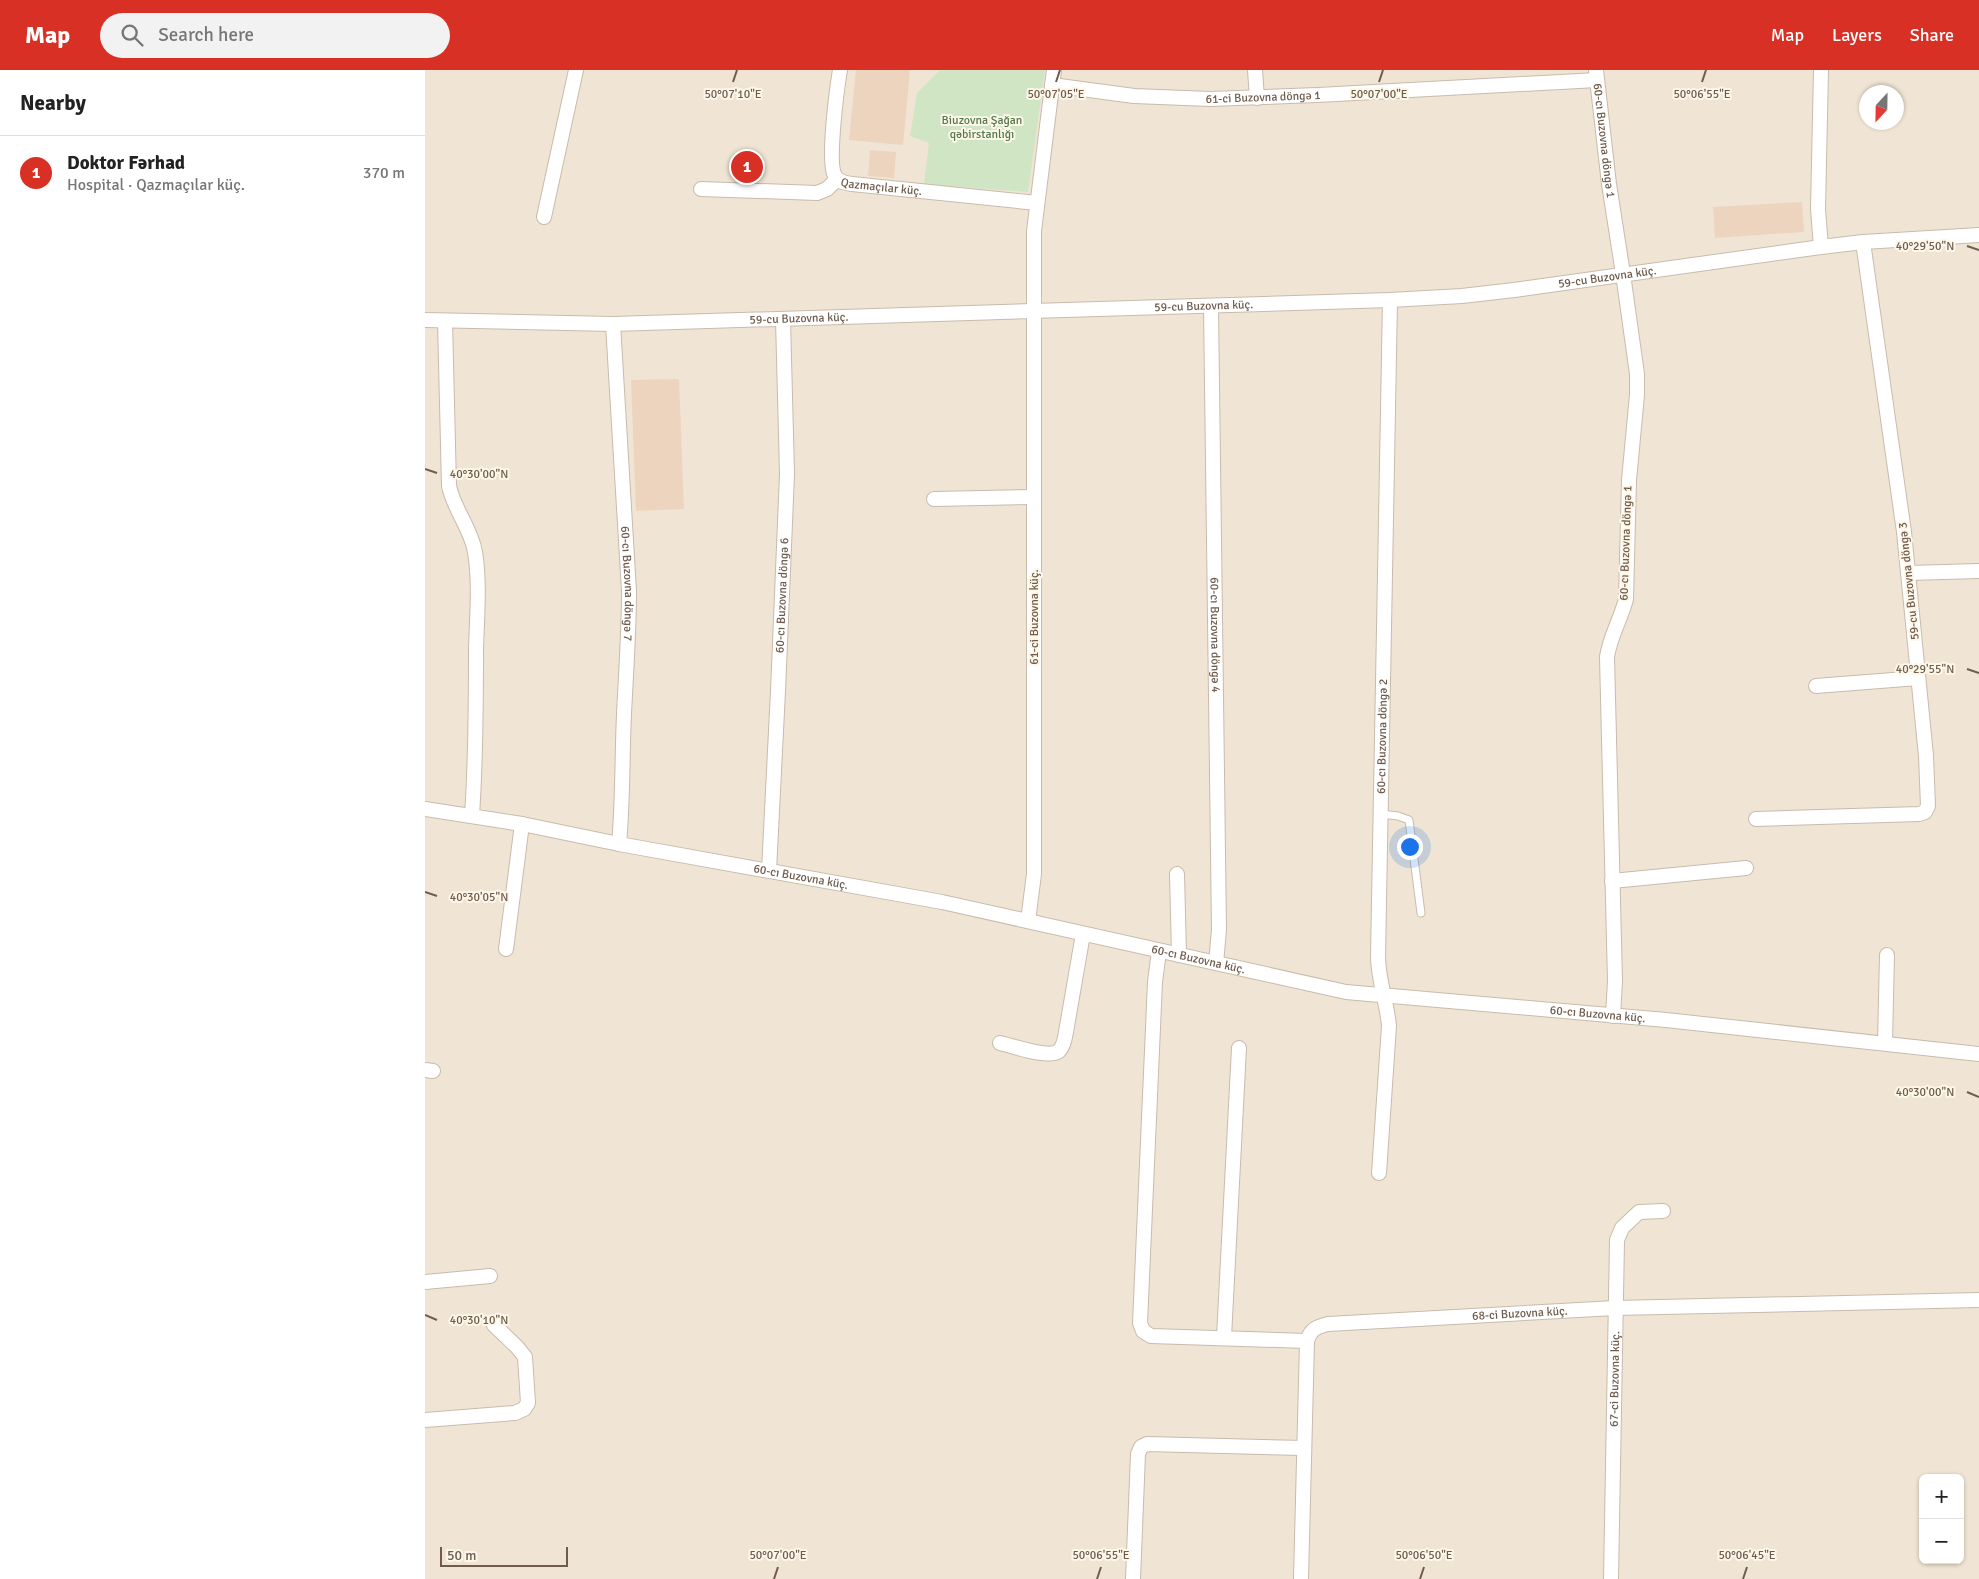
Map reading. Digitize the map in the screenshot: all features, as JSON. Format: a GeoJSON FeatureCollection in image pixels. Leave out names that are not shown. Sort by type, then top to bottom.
{"type":"FeatureCollection","features":[{"type":"Feature","properties":{"kind":"street"},"geometry":{"type":"LineString","coordinates":[[544,217],[576,70]]}},
{"type":"Feature","properties":{"kind":"street","name":"Qazmaçılar küç."},"geometry":{"type":"LineString","coordinates":[[840,70],[832,157],[833,174],[837,180],[852,184],[1037,203]]}},
{"type":"Feature","properties":{"kind":"street","name":"61-ci Buzovna küç."},"geometry":{"type":"LineString","coordinates":[[1028,921],[1034,874],[1034,231],[1054,70]]}},
{"type":"Feature","properties":{"kind":"street"},"geometry":{"type":"LineString","coordinates":[[1255,70],[1257,98]]}},
{"type":"Feature","properties":{"kind":"street"},"geometry":{"type":"LineString","coordinates":[[1821,70],[1818,209],[1821,247]]}},
{"type":"Feature","properties":{"kind":"street","name":"61-ci Buzovna döngə 1"},"geometry":{"type":"LineString","coordinates":[[1052,85],[1134,96],[1257,98],[1596,75]]}},
{"type":"Feature","properties":{"kind":"street","name":"60-cı Buzovna döngə 1"},"geometry":{"type":"LineString","coordinates":[[1596,75],[1609,184],[1637,374],[1637,395],[1629,480],[1626,599],[1623,611],[1609,643],[1607,657],[1615,981],[1613,1016]]}},
{"type":"Feature","properties":{"kind":"street"},"geometry":{"type":"LineString","coordinates":[[701,189],[817,193],[827,189],[837,180]]}},
{"type":"Feature","properties":{"kind":"street","name":"59-cu Buzovna küç."},"geometry":{"type":"LineString","coordinates":[[425,320],[613,324],[1390,300],[1462,296],[1863,242],[1979,235]]}},
{"type":"Feature","properties":{"kind":"street","name":"59-cu Buzovna döngə 3"},"geometry":{"type":"LineString","coordinates":[[1756,819],[1925,812],[1928,806],[1926,756],[1905,532],[1863,242]]}},
{"type":"Feature","properties":{"kind":"street","name":"60-cı Buzovna döngə 2"},"geometry":{"type":"LineString","coordinates":[[1379,1174],[1389,1026],[1385,996],[1378,969],[1390,300]]}},
{"type":"Feature","properties":{"kind":"street","name":"60-cı Buzovna döngə 4"},"geometry":{"type":"LineString","coordinates":[[1211,306],[1219,930],[1216,963]]}},
{"type":"Feature","properties":{"kind":"street","name":"60-cı Buzovna döngə 6"},"geometry":{"type":"LineString","coordinates":[[769,871],[779,691],[787,474],[783,319]]}},
{"type":"Feature","properties":{"kind":"street"},"geometry":{"type":"LineString","coordinates":[[445,321],[449,486],[452,499],[469,530],[475,554],[477,599],[476,727],[472,815]]}},
{"type":"Feature","properties":{"kind":"street","name":"60-cı Buzovna döngə 7"},"geometry":{"type":"LineString","coordinates":[[613,324],[628,549],[629,601],[623,793],[619,844]]}},
{"type":"Feature","properties":{"kind":"street"},"geometry":{"type":"LineString","coordinates":[[934,499],[1034,497]]}},
{"type":"Feature","properties":{"kind":"street"},"geometry":{"type":"LineString","coordinates":[[1908,573],[1979,571]]}},
{"type":"Feature","properties":{"kind":"street"},"geometry":{"type":"LineString","coordinates":[[1816,686],[1918,678]]}},
{"type":"Feature","properties":{"kind":"street","name":"60-cı Buzovna küç."},"geometry":{"type":"LineString","coordinates":[[425,809],[472,815],[619,844],[942,902],[1317,986],[1385,996],[1613,1016],[1979,1054]]}},
{"type":"Feature","properties":{"kind":"street"},"geometry":{"type":"LineString","coordinates":[[506,949],[522,824]]}},
{"type":"Feature","properties":{"kind":"street"},"geometry":{"type":"LineString","coordinates":[[1613,881],[1747,868]]}},
{"type":"Feature","properties":{"kind":"street"},"geometry":{"type":"LineString","coordinates":[[1177,874],[1179,955]]}},
{"type":"Feature","properties":{"kind":"street"},"geometry":{"type":"LineString","coordinates":[[1000,1043],[1049,1055],[1058,1051],[1063,1044],[1066,1032],[1083,934]]}},
{"type":"Feature","properties":{"kind":"street"},"geometry":{"type":"LineString","coordinates":[[1159,951],[1155,982],[1141,1323],[1143,1331],[1151,1336],[1307,1341],[1301,1579]]}},
{"type":"Feature","properties":{"kind":"street"},"geometry":{"type":"LineString","coordinates":[[1885,1043],[1887,954]]}},
{"type":"Feature","properties":{"kind":"street"},"geometry":{"type":"LineString","coordinates":[[1224,1337],[1239,1048]]}},
{"type":"Feature","properties":{"kind":"street","name":"67-ci Buzovna küç."},"geometry":{"type":"LineString","coordinates":[[1611,1579],[1617,1240],[1622,1228],[1639,1212],[1663,1211]]}},
{"type":"Feature","properties":{"kind":"street"},"geometry":{"type":"LineString","coordinates":[[425,1282],[489,1276]]}},
{"type":"Feature","properties":{"kind":"street","name":"68-ci Buzovna küç."},"geometry":{"type":"LineString","coordinates":[[1307,1341],[1310,1331],[1316,1327],[1328,1324],[1615,1308],[1979,1300]]}},
{"type":"Feature","properties":{"kind":"street"},"geometry":{"type":"LineString","coordinates":[[425,1420],[515,1412],[524,1409],[528,1403],[525,1357],[517,1346],[494,1325]]}},
{"type":"Feature","properties":{"kind":"street"},"geometry":{"type":"LineString","coordinates":[[1133,1579],[1138,1454],[1141,1447],[1147,1444],[1304,1448]]}},
{"type":"Feature","properties":{"kind":"lane"},"geometry":{"type":"LineString","coordinates":[[1381,814],[1398,816],[1409,820],[1421,913]]}},
{"type":"Feature","properties":{"kind":"shaded area"},"geometry":{"type":"Polygon","coordinates":[[[425,70],[1979,70],[1979,1579],[425,1579],[425,70]]]}},
{"type":"Feature","properties":{"kind":"green space","name":"Biuzovna Şağan qəbirstanlığı"},"geometry":{"type":"Polygon","coordinates":[[[940,70],[1045,70],[1028,192],[924,184],[929,143],[910,136],[917,93],[940,70]]]}},
{"type":"Feature","properties":{"kind":"building"},"geometry":{"type":"Polygon","coordinates":[[[856,70],[910,70],[903,145],[849,140],[856,70]]]}},
{"type":"Feature","properties":{"kind":"building"},"geometry":{"type":"Polygon","coordinates":[[[870,150],[896,152],[894,178],[868,176],[870,150]]]}},
{"type":"Feature","properties":{"kind":"building"},"geometry":{"type":"Polygon","coordinates":[[[1802,202],[1804,232],[1715,238],[1713,207],[1802,202]]]}},
{"type":"Feature","properties":{"kind":"building"},"geometry":{"type":"Polygon","coordinates":[[[679,379],[684,509],[636,511],[631,380],[679,379]]]}},
{"type":"Feature","properties":{"kind":"place","name":"Doktor Fərhad"},"geometry":{"type":"Point","coordinates":[747,167]}}]}
